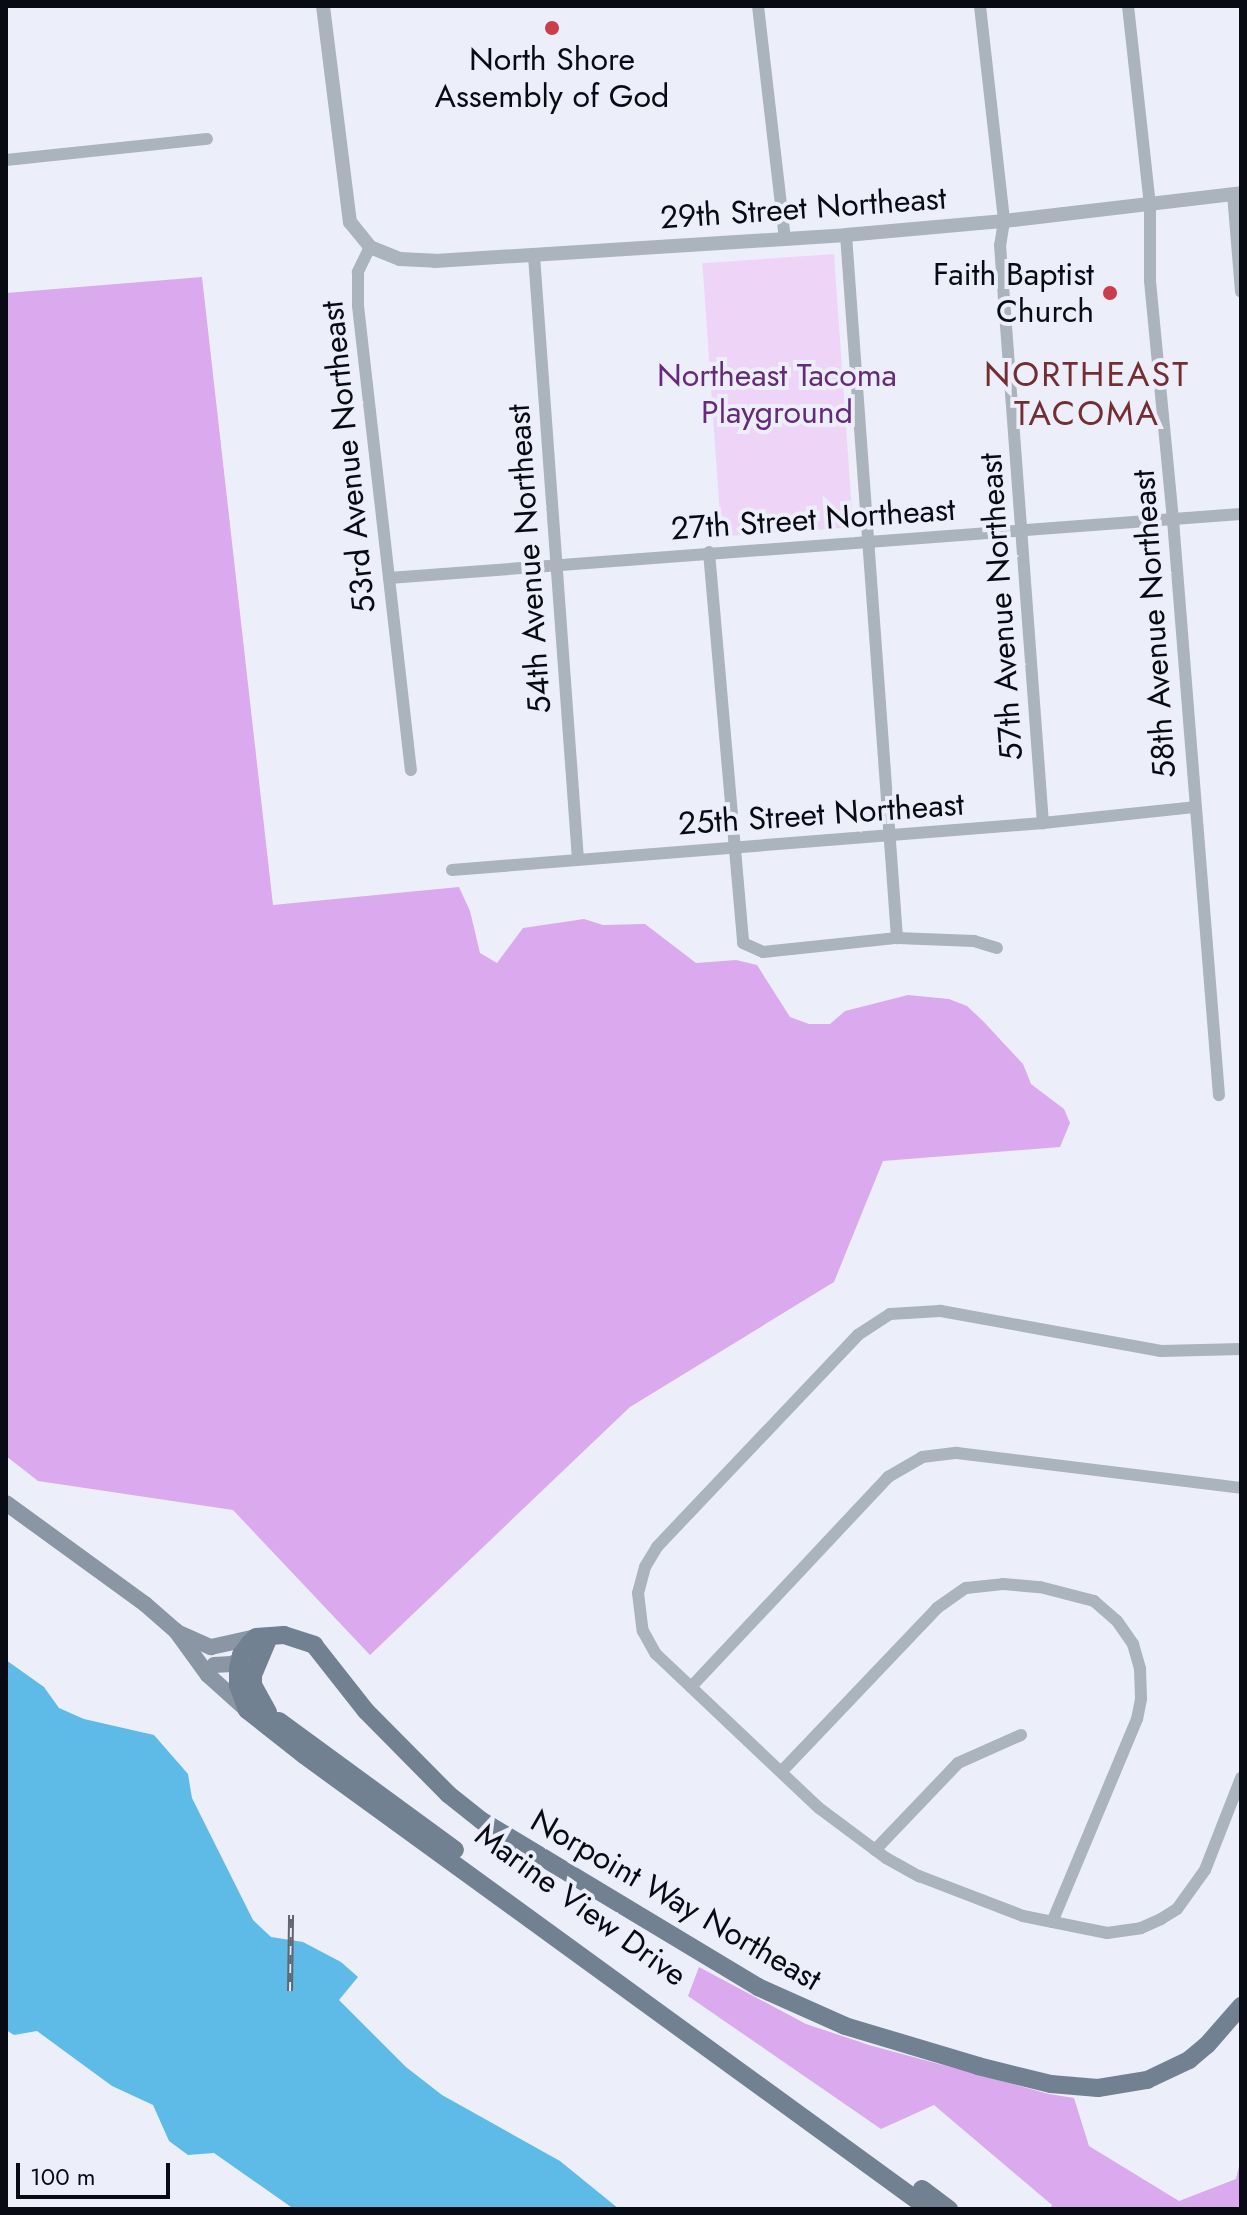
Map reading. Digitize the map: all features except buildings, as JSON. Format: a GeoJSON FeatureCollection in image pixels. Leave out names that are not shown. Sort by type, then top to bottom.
{"type":"FeatureCollection","features":[{"type":"Feature","properties":{"kind":"main road","name":"Marine View Drive"},"geometry":{"type":"LineString","coordinates":[[6,1503],[145,1604],[214,1665],[244,1701],[268,1712],[949,2209]]}},
{"type":"Feature","properties":{"kind":"main road","name":"Norpoint Way Northeast"},"geometry":{"type":"LineString","coordinates":[[262,1641],[293,1635],[314,1645],[366,1711],[448,1794],[482,1821],[758,1987],[845,2026],[978,2066],[1051,2084],[1098,2088],[1147,2080],[1189,2060],[1215,2037],[1241,2006]]}},
{"type":"Feature","properties":{"kind":"main road","name":"Marine View Drive"},"geometry":{"type":"LineString","coordinates":[[180,1638],[208,1675],[244,1701],[304,1755],[929,2209]]}},
{"type":"Feature","properties":{"kind":"main road"},"geometry":{"type":"LineString","coordinates":[[180,1638],[211,1647],[262,1641]]}},
{"type":"Feature","properties":{"kind":"main road"},"geometry":{"type":"LineString","coordinates":[[214,1665],[238,1662],[262,1641]]}},
{"type":"Feature","properties":{"kind":"main road"},"geometry":{"type":"LineString","coordinates":[[262,1641],[254,1667],[253,1685],[268,1712]]}},
{"type":"Feature","properties":{"kind":"main road"},"geometry":{"type":"LineString","coordinates":[[238,1662],[244,1701]]}},
{"type":"Feature","properties":{"kind":"street"},"geometry":{"type":"LineString","coordinates":[[323,6],[350,222],[370,247]]}},
{"type":"Feature","properties":{"kind":"street"},"geometry":{"type":"LineString","coordinates":[[758,6],[785,239]]}},
{"type":"Feature","properties":{"kind":"street","name":"57th Avenue Northeast"},"geometry":{"type":"LineString","coordinates":[[980,6],[1004,221],[1000,245],[1043,823]]}},
{"type":"Feature","properties":{"kind":"street","name":"58th Avenue Northeast"},"geometry":{"type":"LineString","coordinates":[[1128,6],[1150,205],[1150,281],[1173,520],[1219,1095]]}},
{"type":"Feature","properties":{"kind":"street"},"geometry":{"type":"LineString","coordinates":[[6,160],[207,139]]}},
{"type":"Feature","properties":{"kind":"street"},"geometry":{"type":"LineString","coordinates":[[1237,194],[1241,292]]}},
{"type":"Feature","properties":{"kind":"street","name":"29th Street Northeast"},"geometry":{"type":"LineString","coordinates":[[370,247],[390,257],[424,261],[534,256],[846,235],[1004,221],[1237,194]]}},
{"type":"Feature","properties":{"kind":"street"},"geometry":{"type":"LineString","coordinates":[[846,235],[897,938]]}},
{"type":"Feature","properties":{"kind":"street","name":"53rd Avenue Northeast"},"geometry":{"type":"LineString","coordinates":[[370,247],[360,267],[357,288],[411,770]]}},
{"type":"Feature","properties":{"kind":"street","name":"54th Avenue Northeast"},"geometry":{"type":"LineString","coordinates":[[534,256],[578,859]]}},
{"type":"Feature","properties":{"kind":"street","name":"27th Street Northeast"},"geometry":{"type":"LineString","coordinates":[[389,578],[1241,514]]}},
{"type":"Feature","properties":{"kind":"street"},"geometry":{"type":"LineString","coordinates":[[709,552],[732,845],[743,943],[763,952],[897,938],[974,941],[997,948]]}},
{"type":"Feature","properties":{"kind":"street","name":"25th Street Northeast"},"geometry":{"type":"LineString","coordinates":[[452,870],[732,845],[1043,823],[1194,807]]}},
{"type":"Feature","properties":{"kind":"street"},"geometry":{"type":"LineString","coordinates":[[1241,1349],[1161,1351],[940,1311],[903,1311],[877,1320],[858,1335],[657,1547],[645,1567],[638,1593],[643,1631],[656,1654],[819,1808],[875,1850],[952,1892],[1091,1931],[1123,1932],[1141,1928],[1177,1909],[1205,1870],[1241,1778]]}},
{"type":"Feature","properties":{"kind":"street"},"geometry":{"type":"LineString","coordinates":[[691,1687],[888,1477],[922,1457],[957,1453],[1241,1488]]}},
{"type":"Feature","properties":{"kind":"street"},"geometry":{"type":"LineString","coordinates":[[782,1771],[937,1608],[966,1588],[1003,1584],[1040,1587],[1094,1601],[1117,1621],[1133,1644],[1140,1669],[1141,1699],[1137,1719],[1052,1922]]}},
{"type":"Feature","properties":{"kind":"street"},"geometry":{"type":"LineString","coordinates":[[875,1850],[958,1763],[1021,1735]]}},
{"type":"Feature","properties":{"kind":"green space","name":"Northeast Tacoma Playground"},"geometry":{"type":"Polygon","coordinates":[[[834,254],[853,527],[721,537],[702,263],[834,254]]]}},
{"type":"Feature","properties":{"kind":"shaded area"},"geometry":{"type":"Polygon","coordinates":[[[202,277],[273,905],[459,887],[470,911],[480,953],[497,963],[523,928],[584,919],[603,925],[645,924],[696,963],[736,960],[757,965],[790,1017],[809,1024],[830,1024],[845,1011],[908,995],[949,999],[967,1006],[983,1021],[1023,1064],[1031,1084],[1064,1109],[1070,1123],[1060,1147],[883,1161],[834,1282],[630,1407],[370,1655],[233,1510],[38,1481],[6,1456],[6,293],[202,277]]]}},
{"type":"Feature","properties":{"kind":"shaded area"},"geometry":{"type":"Polygon","coordinates":[[[699,1967],[806,2024],[869,2045],[1074,2098],[1089,2146],[1179,2201],[1236,2179],[1241,2158],[1241,2209],[1050,2209],[1052,2205],[934,2105],[881,2129],[688,1996],[699,1967]]]}},
{"type":"Feature","properties":{"kind":"water"},"geometry":{"type":"Polygon","coordinates":[[[6,1660],[44,1687],[59,1708],[84,1719],[154,1735],[188,1774],[192,1798],[253,1920],[271,1937],[303,1942],[341,1962],[358,1977],[339,2000],[406,2067],[442,2095],[560,2161],[619,2209],[294,2209],[214,2153],[188,2155],[169,2141],[153,2105],[112,2086],[37,2031],[14,2035],[6,2030],[6,1660]]]}},
{"type":"Feature","properties":{"kind":"railway"},"geometry":{"type":"LineString","coordinates":[[290,1991],[291,1915]]}},
{"type":"Feature","properties":{"kind":"place","name":"North Shore Assembly of God"},"geometry":{"type":"Point","coordinates":[552,28]}},
{"type":"Feature","properties":{"kind":"place","name":"Faith Baptist Church"},"geometry":{"type":"Point","coordinates":[1110,293]}},
{"type":"Feature","properties":{"kind":"district","name":"NORTHEAST TACOMA"},"geometry":{"type":"Point","coordinates":[1087,394]}}]}
